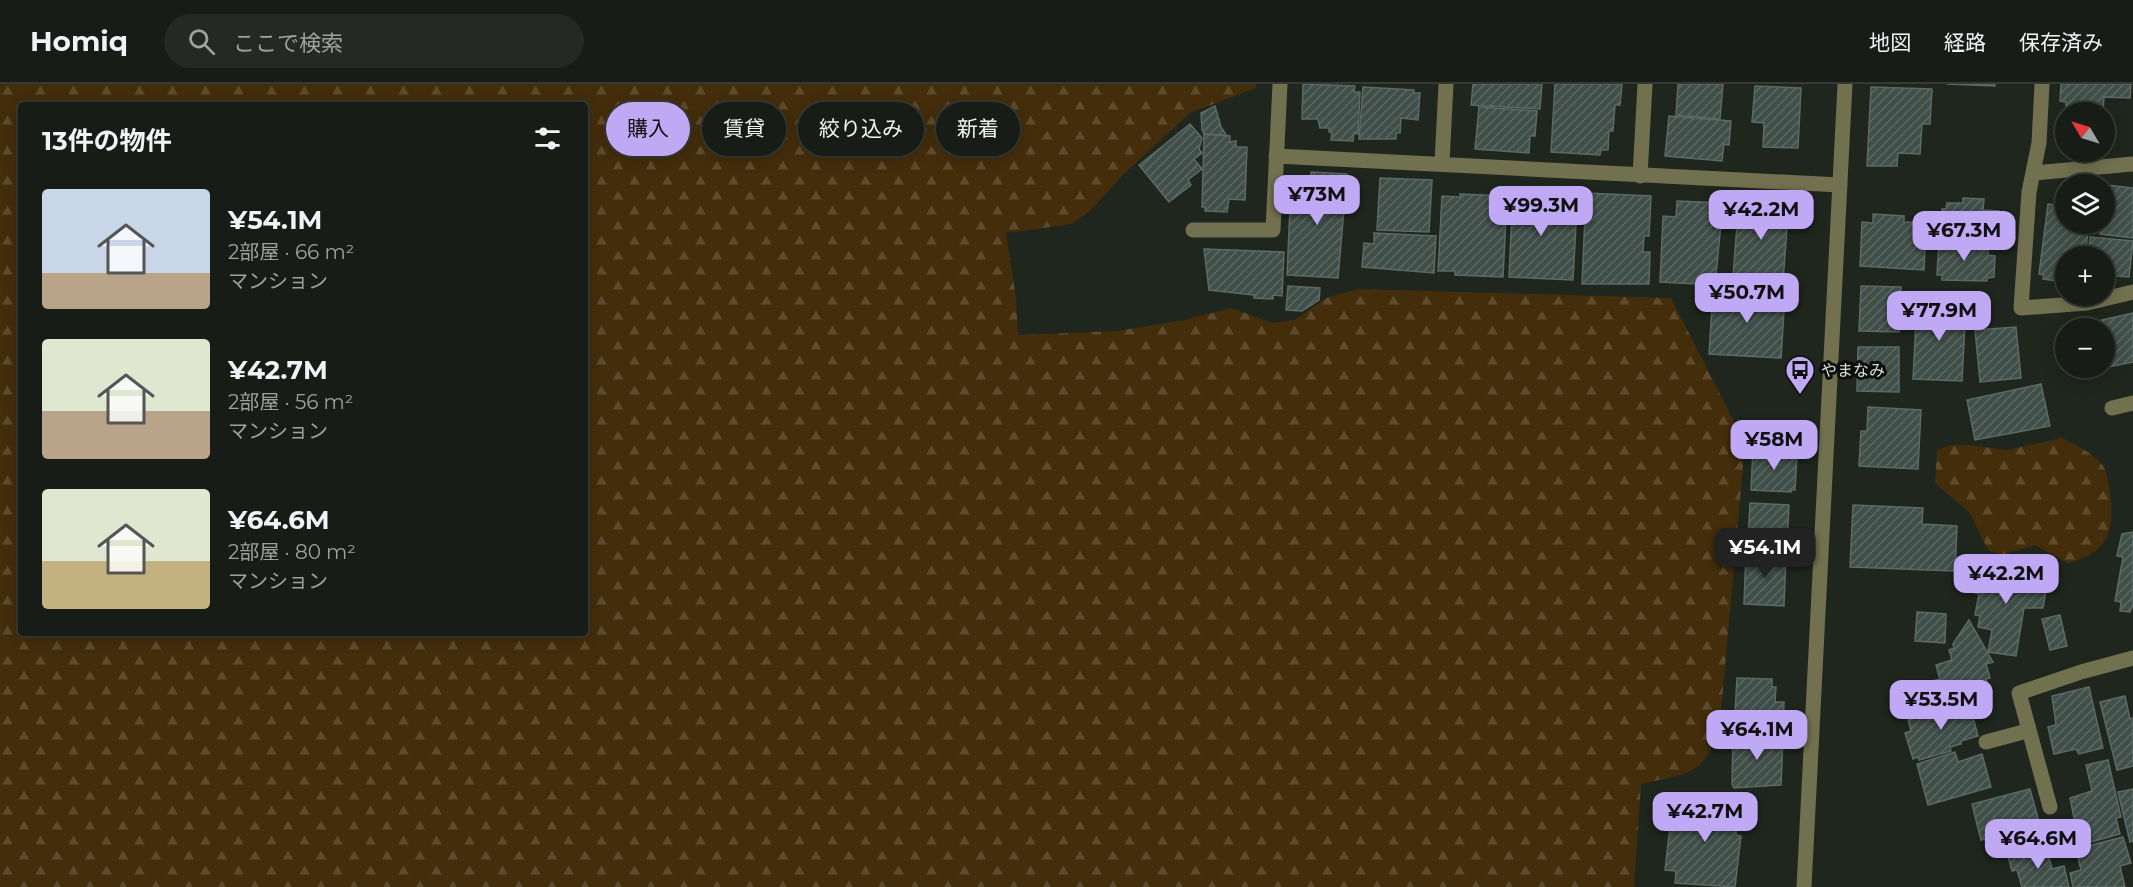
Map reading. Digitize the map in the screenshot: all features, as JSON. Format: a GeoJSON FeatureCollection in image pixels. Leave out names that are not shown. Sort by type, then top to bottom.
{"type":"FeatureCollection","features":[{"type":"Feature","properties":{"kind":"street"},"geometry":{"type":"LineString","coordinates":[[1193,230],[1273,230],[1280,84]]}},
{"type":"Feature","properties":{"kind":"street"},"geometry":{"type":"LineString","coordinates":[[1442,163],[1446,84]]}},
{"type":"Feature","properties":{"kind":"street"},"geometry":{"type":"LineString","coordinates":[[1640,176],[1645,84]]}},
{"type":"Feature","properties":{"kind":"street"},"geometry":{"type":"LineString","coordinates":[[1804,887],[1845,84]]}},
{"type":"Feature","properties":{"kind":"street"},"geometry":{"type":"LineString","coordinates":[[2042,84],[2039,143],[2029,192],[2021,308],[2087,303],[2133,292]]}},
{"type":"Feature","properties":{"kind":"street"},"geometry":{"type":"LineString","coordinates":[[1276,156],[1840,185]]}},
{"type":"Feature","properties":{"kind":"street"},"geometry":{"type":"LineString","coordinates":[[2034,173],[2133,164]]}},
{"type":"Feature","properties":{"kind":"street"},"geometry":{"type":"LineString","coordinates":[[2112,408],[2133,403]]}},
{"type":"Feature","properties":{"kind":"street"},"geometry":{"type":"LineString","coordinates":[[2050,807],[2039,760],[2027,731],[2019,693],[2081,672],[2133,658]]}},
{"type":"Feature","properties":{"kind":"street"},"geometry":{"type":"LineString","coordinates":[[1986,742],[2027,731]]}},
{"type":"Feature","properties":{"kind":"green space"},"geometry":{"type":"Polygon","coordinates":[[[0,84],[1256,84],[1256,88],[1190,113],[1125,173],[1090,211],[1072,224],[1006,233],[1016,298],[1018,335],[1117,331],[1184,320],[1231,308],[1273,323],[1295,320],[1326,298],[1357,289],[1671,298],[1745,443],[1720,723],[1714,741],[1702,763],[1684,774],[1641,784],[1634,887],[0,887],[0,84]]]}},
{"type":"Feature","properties":{"kind":"green space"},"geometry":{"type":"Polygon","coordinates":[[[2062,438],[2083,449],[2101,463],[2108,482],[2112,507],[2110,529],[2106,539],[2100,547],[2081,559],[2068,563],[2035,545],[2002,555],[1988,550],[1970,513],[1935,483],[1937,450],[1952,445],[1969,445],[2007,450],[2062,438]]]}},
{"type":"Feature","properties":{"kind":"building"},"geometry":{"type":"Polygon","coordinates":[[[1303,84],[1355,86],[1354,92],[1360,92],[1358,134],[1354,133],[1353,141],[1331,140],[1332,132],[1329,132],[1329,128],[1320,128],[1318,119],[1302,119],[1303,84]]]}},
{"type":"Feature","properties":{"kind":"building"},"geometry":{"type":"Polygon","coordinates":[[[1473,84],[1542,84],[1540,109],[1471,105],[1473,84]]]}},
{"type":"Feature","properties":{"kind":"building"},"geometry":{"type":"Polygon","coordinates":[[[1555,84],[1622,84],[1620,105],[1615,105],[1613,131],[1609,131],[1608,150],[1601,150],[1600,155],[1551,152],[1555,84]]]}},
{"type":"Feature","properties":{"kind":"building"},"geometry":{"type":"Polygon","coordinates":[[[1678,84],[1723,84],[1720,119],[1676,115],[1678,84]]]}},
{"type":"Feature","properties":{"kind":"building"},"geometry":{"type":"Polygon","coordinates":[[[1947,84],[1995,84],[1995,86],[1947,84]]]}},
{"type":"Feature","properties":{"kind":"building"},"geometry":{"type":"Polygon","coordinates":[[[2061,84],[2131,84],[2130,98],[2104,97],[2104,102],[2060,101],[2061,84]]]}},
{"type":"Feature","properties":{"kind":"building"},"geometry":{"type":"Polygon","coordinates":[[[1755,86],[1801,88],[1798,148],[1763,147],[1764,123],[1752,122],[1755,86]]]}},
{"type":"Feature","properties":{"kind":"building"},"geometry":{"type":"Polygon","coordinates":[[[1363,87],[1414,90],[1414,93],[1420,93],[1418,120],[1401,118],[1400,133],[1396,133],[1396,139],[1359,139],[1363,87]]]}},
{"type":"Feature","properties":{"kind":"building"},"geometry":{"type":"Polygon","coordinates":[[[1871,87],[1932,89],[1930,124],[1922,124],[1920,154],[1898,153],[1897,166],[1867,166],[1871,87]]]}},
{"type":"Feature","properties":{"kind":"building"},"geometry":{"type":"Polygon","coordinates":[[[1215,106],[1221,127],[1227,136],[1204,134],[1202,130],[1201,113],[1215,106]]]}},
{"type":"Feature","properties":{"kind":"building"},"geometry":{"type":"Polygon","coordinates":[[[1479,107],[1537,111],[1535,136],[1530,136],[1529,153],[1475,149],[1479,107]]]}},
{"type":"Feature","properties":{"kind":"building"},"geometry":{"type":"Polygon","coordinates":[[[1669,116],[1731,121],[1729,145],[1724,144],[1722,161],[1665,156],[1669,116]]]}},
{"type":"Feature","properties":{"kind":"building"},"geometry":{"type":"Polygon","coordinates":[[[1190,124],[1202,138],[1199,149],[1202,153],[1194,159],[1202,169],[1188,180],[1191,185],[1169,202],[1139,165],[1190,124]]]}},
{"type":"Feature","properties":{"kind":"building"},"geometry":{"type":"Polygon","coordinates":[[[1204,134],[1230,136],[1230,142],[1236,141],[1236,147],[1247,147],[1245,200],[1229,199],[1227,212],[1205,211],[1205,207],[1202,207],[1204,134]]]}},
{"type":"Feature","properties":{"kind":"building"},"geometry":{"type":"Polygon","coordinates":[[[1311,172],[1347,174],[1338,278],[1287,275],[1291,186],[1310,186],[1311,172]]]}},
{"type":"Feature","properties":{"kind":"building"},"geometry":{"type":"Polygon","coordinates":[[[1380,178],[1432,180],[1429,232],[1377,230],[1380,178]]]}},
{"type":"Feature","properties":{"kind":"building"},"geometry":{"type":"Polygon","coordinates":[[[2115,186],[2133,188],[2133,238],[2100,234],[2115,234],[2115,186]]]}},
{"type":"Feature","properties":{"kind":"building"},"geometry":{"type":"Polygon","coordinates":[[[1513,189],[1548,191],[1547,199],[1569,200],[1568,224],[1576,225],[1573,280],[1509,277],[1513,189]]]}},
{"type":"Feature","properties":{"kind":"building"},"geometry":{"type":"Polygon","coordinates":[[[1586,193],[1651,196],[1649,236],[1644,236],[1643,252],[1650,252],[1649,284],[1582,284],[1586,193]]]}},
{"type":"Feature","properties":{"kind":"building"},"geometry":{"type":"Polygon","coordinates":[[[1460,194],[1507,196],[1503,277],[1455,275],[1455,271],[1438,271],[1442,196],[1460,197],[1460,194]]]}},
{"type":"Feature","properties":{"kind":"building"},"geometry":{"type":"Polygon","coordinates":[[[1739,198],[1789,201],[1783,281],[1764,280],[1763,287],[1745,286],[1746,278],[1733,277],[1739,198]]]}},
{"type":"Feature","properties":{"kind":"building"},"geometry":{"type":"Polygon","coordinates":[[[1963,198],[1984,199],[1983,210],[1999,211],[1997,238],[1941,236],[1942,209],[1946,209],[1947,203],[1963,203],[1963,198]]]}},
{"type":"Feature","properties":{"kind":"building"},"geometry":{"type":"Polygon","coordinates":[[[1677,201],[1723,203],[1715,285],[1660,282],[1663,216],[1676,217],[1677,201]]]}},
{"type":"Feature","properties":{"kind":"building"},"geometry":{"type":"Polygon","coordinates":[[[2048,204],[2055,205],[2055,234],[2088,234],[2086,246],[2055,246],[2055,281],[2043,279],[2044,275],[2039,274],[2048,204]]]}},
{"type":"Feature","properties":{"kind":"building"},"geometry":{"type":"Polygon","coordinates":[[[1873,214],[1904,216],[1904,222],[1926,223],[1924,270],[1860,266],[1862,222],[1873,223],[1873,214]]]}},
{"type":"Feature","properties":{"kind":"building"},"geometry":{"type":"Polygon","coordinates":[[[1374,233],[1436,236],[1434,273],[1362,267],[1364,243],[1374,244],[1374,233]]]}},
{"type":"Feature","properties":{"kind":"building"},"geometry":{"type":"Polygon","coordinates":[[[2090,237],[2133,241],[2129,277],[2115,276],[2115,246],[2089,246],[2090,237]]]}},
{"type":"Feature","properties":{"kind":"building"},"geometry":{"type":"Polygon","coordinates":[[[1939,240],[1977,241],[1978,250],[1988,250],[1988,255],[1995,256],[1994,277],[1987,278],[1987,281],[1942,280],[1942,275],[1937,275],[1939,240]]]}},
{"type":"Feature","properties":{"kind":"building"},"geometry":{"type":"Polygon","coordinates":[[[1204,249],[1284,252],[1282,296],[1273,295],[1273,299],[1254,298],[1254,295],[1209,290],[1204,249]]]}},
{"type":"Feature","properties":{"kind":"building"},"geometry":{"type":"Polygon","coordinates":[[[1288,286],[1320,288],[1319,300],[1302,311],[1286,310],[1288,286]]]}},
{"type":"Feature","properties":{"kind":"building"},"geometry":{"type":"Polygon","coordinates":[[[1861,286],[1901,287],[1899,332],[1859,331],[1861,286]]]}},
{"type":"Feature","properties":{"kind":"building"},"geometry":{"type":"Polygon","coordinates":[[[1713,291],[1785,295],[1781,358],[1709,354],[1713,291]]]}},
{"type":"Feature","properties":{"kind":"building"},"geometry":{"type":"Polygon","coordinates":[[[1917,302],[1966,305],[1962,381],[1913,379],[1917,302]]]}},
{"type":"Feature","properties":{"kind":"building"},"geometry":{"type":"Polygon","coordinates":[[[2133,313],[2133,362],[2115,366],[2115,318],[2111,318],[2133,313]]]}},
{"type":"Feature","properties":{"kind":"building"},"geometry":{"type":"Polygon","coordinates":[[[2016,327],[2021,378],[1980,382],[1975,330],[2016,327]]]}},
{"type":"Feature","properties":{"kind":"building"},"geometry":{"type":"Polygon","coordinates":[[[1858,347],[1899,347],[1899,392],[1857,391],[1858,347]]]}},
{"type":"Feature","properties":{"kind":"building"},"geometry":{"type":"Polygon","coordinates":[[[2041,384],[2050,426],[1975,440],[1967,400],[2041,384]]]}},
{"type":"Feature","properties":{"kind":"building"},"geometry":{"type":"Polygon","coordinates":[[[1868,407],[1921,410],[1918,469],[1859,466],[1861,431],[1867,431],[1868,407]]]}},
{"type":"Feature","properties":{"kind":"building"},"geometry":{"type":"Polygon","coordinates":[[[1753,449],[1793,451],[1793,454],[1797,455],[1795,490],[1791,492],[1751,490],[1753,449]]]}},
{"type":"Feature","properties":{"kind":"building"},"geometry":{"type":"Polygon","coordinates":[[[1750,503],[1789,505],[1787,543],[1748,541],[1750,503]]]}},
{"type":"Feature","properties":{"kind":"building"},"geometry":{"type":"Polygon","coordinates":[[[1853,505],[1923,508],[1922,524],[1957,526],[1955,571],[1850,567],[1853,505]]]}},
{"type":"Feature","properties":{"kind":"building"},"geometry":{"type":"Polygon","coordinates":[[[2133,532],[2133,604],[2130,612],[2120,611],[2121,602],[2115,601],[2123,557],[2117,556],[2122,534],[2133,532]]]}},
{"type":"Feature","properties":{"kind":"building"},"geometry":{"type":"Polygon","coordinates":[[[1746,552],[1786,555],[1784,606],[1744,604],[1746,552]]]}},
{"type":"Feature","properties":{"kind":"building"},"geometry":{"type":"Polygon","coordinates":[[[1984,565],[2048,579],[2043,608],[2024,608],[2016,656],[1988,652],[1992,630],[1978,627],[1980,616],[1975,615],[1979,594],[1974,593],[1978,567],[1984,569],[1984,565]]]}},
{"type":"Feature","properties":{"kind":"building"},"geometry":{"type":"Polygon","coordinates":[[[1917,612],[1946,614],[1945,643],[1915,641],[1917,612]]]}},
{"type":"Feature","properties":{"kind":"building"},"geometry":{"type":"Polygon","coordinates":[[[2060,615],[2067,646],[2050,650],[2042,619],[2060,615]]]}},
{"type":"Feature","properties":{"kind":"building"},"geometry":{"type":"Polygon","coordinates":[[[1969,620],[1993,662],[1986,664],[1990,678],[1986,679],[1987,683],[1948,693],[1950,699],[1927,705],[1922,687],[1927,686],[1925,683],[1940,679],[1936,665],[1952,660],[1949,650],[1954,648],[1953,644],[1969,620]]]}},
{"type":"Feature","properties":{"kind":"building"},"geometry":{"type":"Polygon","coordinates":[[[1737,678],[1772,679],[1772,687],[1776,687],[1775,702],[1784,702],[1783,732],[1734,729],[1737,678]]]}},
{"type":"Feature","properties":{"kind":"building"},"geometry":{"type":"Polygon","coordinates":[[[2089,687],[2103,748],[2079,754],[2076,749],[2054,754],[2048,727],[2056,725],[2052,696],[2089,687]]]}},
{"type":"Feature","properties":{"kind":"building"},"geometry":{"type":"Polygon","coordinates":[[[2125,696],[2130,719],[2133,718],[2133,766],[2117,770],[2100,702],[2125,696]]]}},
{"type":"Feature","properties":{"kind":"building"},"geometry":{"type":"Polygon","coordinates":[[[1969,702],[1978,736],[1950,747],[1951,751],[1919,760],[1918,757],[1913,759],[1905,733],[1911,731],[1908,720],[1969,702]]]}},
{"type":"Feature","properties":{"kind":"building"},"geometry":{"type":"Polygon","coordinates":[[[1733,736],[1783,737],[1781,785],[1734,788],[1732,784],[1733,736]]]}},
{"type":"Feature","properties":{"kind":"building"},"geometry":{"type":"Polygon","coordinates":[[[1955,752],[1958,762],[1982,754],[1991,787],[1928,805],[1917,764],[1955,752]]]}},
{"type":"Feature","properties":{"kind":"building"},"geometry":{"type":"Polygon","coordinates":[[[2108,760],[2121,817],[2116,818],[2120,834],[2087,843],[2082,821],[2075,823],[2070,798],[2092,791],[2086,765],[2108,760]]]}},
{"type":"Feature","properties":{"kind":"building"},"geometry":{"type":"Polygon","coordinates":[[[2030,789],[2038,818],[2026,824],[2032,844],[1997,854],[1994,842],[1990,843],[1988,838],[1981,840],[1972,804],[2030,789]]]}},
{"type":"Feature","properties":{"kind":"building"},"geometry":{"type":"Polygon","coordinates":[[[2133,789],[2133,841],[2130,842],[2118,792],[2133,789]]]}},
{"type":"Feature","properties":{"kind":"building"},"geometry":{"type":"Polygon","coordinates":[[[1684,795],[1739,801],[1736,835],[1741,836],[1735,887],[1675,883],[1676,871],[1665,870],[1671,818],[1682,819],[1684,795]]]}},
{"type":"Feature","properties":{"kind":"building"},"geometry":{"type":"Polygon","coordinates":[[[2123,837],[2131,863],[2120,866],[2125,887],[2073,887],[2070,873],[2081,870],[2076,849],[2123,837]]]}},
{"type":"Feature","properties":{"kind":"building"},"geometry":{"type":"Polygon","coordinates":[[[2046,846],[2052,869],[2064,866],[2069,887],[2022,887],[2017,870],[2012,871],[2008,856],[2046,846]]]}},
{"type":"Feature","properties":{"kind":"place","name":"やまなみ"},"geometry":{"type":"Point","coordinates":[1800,396]}}]}
